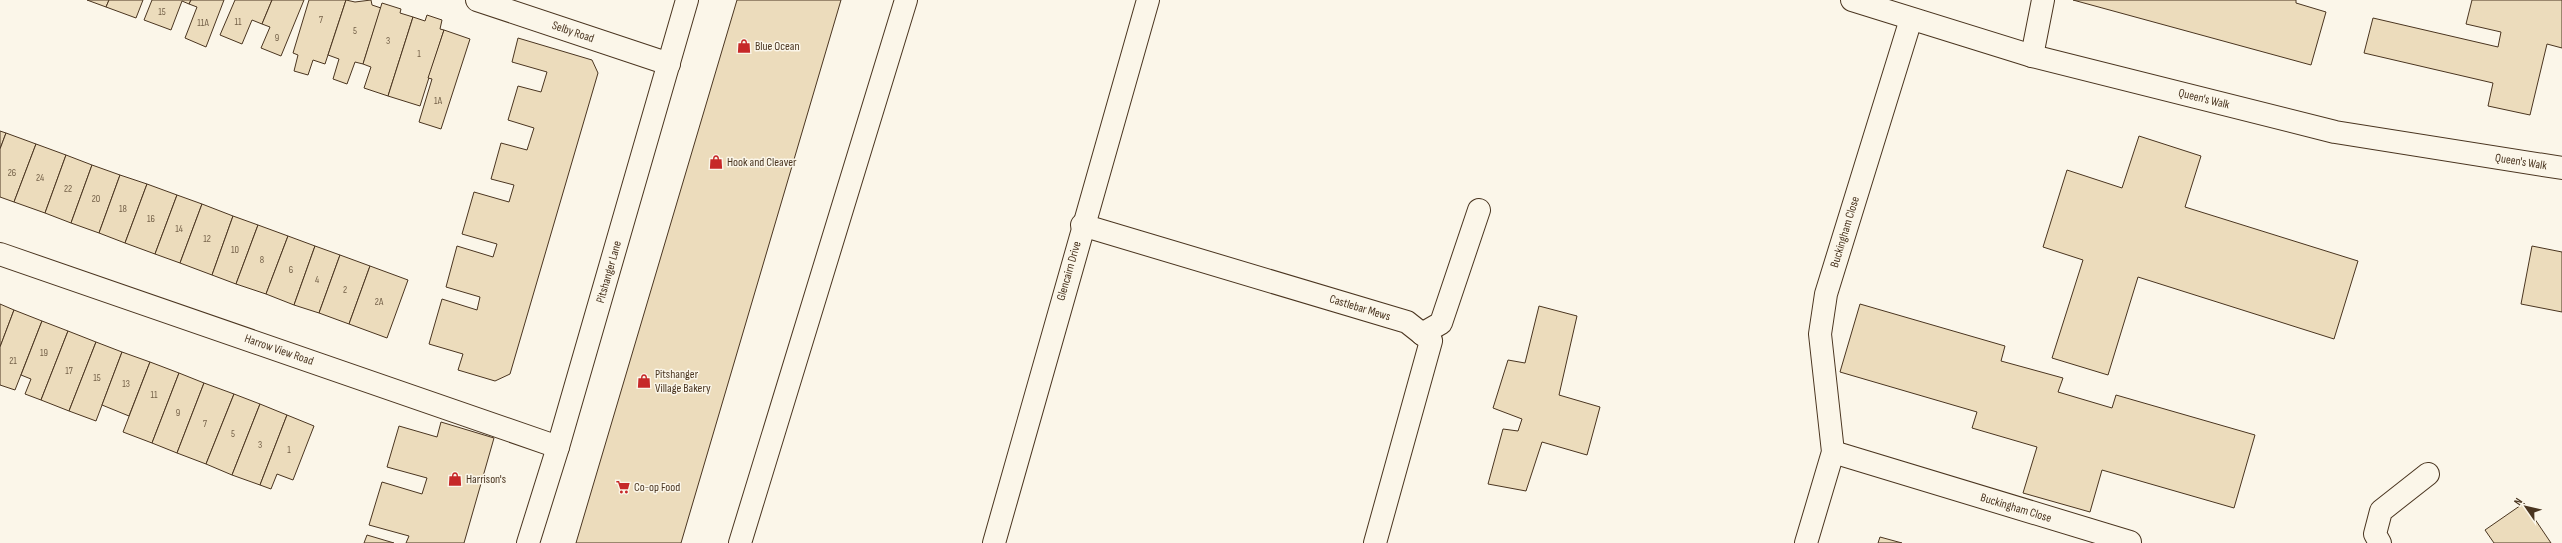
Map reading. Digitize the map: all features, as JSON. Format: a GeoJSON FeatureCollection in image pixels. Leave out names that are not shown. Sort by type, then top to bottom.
{"type":"FeatureCollection","features":[{"type":"Feature","properties":{"kind":"street","name":"Selby Road"},"geometry":{"type":"LineString","coordinates":[[478,0],[669,64]]}},
{"type":"Feature","properties":{"kind":"street","name":"Pitshanger Lane"},"geometry":{"type":"LineString","coordinates":[[528,543],[558,447],[688,0]]}},
{"type":"Feature","properties":{"kind":"street"},"geometry":{"type":"LineString","coordinates":[[740,543],[906,0]]}},
{"type":"Feature","properties":{"kind":"street","name":"Glencairn Drive"},"geometry":{"type":"LineString","coordinates":[[994,543],[1082,225],[1148,0]]}},
{"type":"Feature","properties":{"kind":"street","name":"Queen's Walk"},"geometry":{"type":"LineString","coordinates":[[1852,0],[2032,56],[2335,132],[2562,168]]}},
{"type":"Feature","properties":{"kind":"street"},"geometry":{"type":"LineString","coordinates":[[2032,56],[2043,0]]}},
{"type":"Feature","properties":{"kind":"street","name":"Buckingham Close"},"geometry":{"type":"LineString","coordinates":[[1806,543],[1833,452],[1820,334],[1826,294],[1911,19]]}},
{"type":"Feature","properties":{"kind":"street"},"geometry":{"type":"LineString","coordinates":[[1422,334],[1441,323],[1479,210]]}},
{"type":"Feature","properties":{"kind":"street","name":"Castlebar Mews"},"geometry":{"type":"LineString","coordinates":[[1082,225],[1407,322],[1431,341],[1375,543]]}},
{"type":"Feature","properties":{"kind":"street","name":"Harrow View Road"},"geometry":{"type":"LineString","coordinates":[[0,254],[558,447]]}},
{"type":"Feature","properties":{"kind":"street","name":"Buckingham Close"},"geometry":{"type":"LineString","coordinates":[[1833,452],[2130,542]]}},
{"type":"Feature","properties":{"kind":"street"},"geometry":{"type":"LineString","coordinates":[[2380,543],[2375,534],[2381,511],[2428,474]]}},
{"type":"Feature","properties":{"kind":"building"},"geometry":{"type":"Polygon","coordinates":[[[87,0],[109,0],[106,7],[87,0]]]}},
{"type":"Feature","properties":{"kind":"building"},"geometry":{"type":"Polygon","coordinates":[[[109,0],[143,0],[136,18],[106,7],[109,0]]]}},
{"type":"Feature","properties":{"kind":"building"},"geometry":{"type":"Polygon","coordinates":[[[152,0],[191,0],[189,4],[182,1],[171,30],[144,20],[152,0]]]}},
{"type":"Feature","properties":{"kind":"building"},"geometry":{"type":"Polygon","coordinates":[[[191,0],[224,0],[206,47],[185,38],[197,7],[189,4],[191,0]]]}},
{"type":"Feature","properties":{"kind":"building"},"geometry":{"type":"Polygon","coordinates":[[[235,0],[272,0],[262,24],[252,20],[242,44],[220,35],[235,0]]]}},
{"type":"Feature","properties":{"kind":"building"},"geometry":{"type":"Polygon","coordinates":[[[272,0],[304,0],[281,56],[261,48],[270,27],[262,24],[272,0]]]}},
{"type":"Feature","properties":{"kind":"building"},"geometry":{"type":"Polygon","coordinates":[[[309,0],[346,0],[325,64],[313,60],[308,75],[294,71],[298,55],[293,53],[309,0]]]}},
{"type":"Feature","properties":{"kind":"building"},"geometry":{"type":"Polygon","coordinates":[[[346,0],[355,2],[371,0],[372,5],[381,8],[363,64],[355,62],[347,84],[333,79],[339,59],[328,55],[346,0]]]}},
{"type":"Feature","properties":{"kind":"building"},"geometry":{"type":"Polygon","coordinates":[[[737,0],[841,0],[681,543],[576,543],[737,0]]]}},
{"type":"Feature","properties":{"kind":"building"},"geometry":{"type":"Polygon","coordinates":[[[2073,0],[2296,0],[2296,3],[2326,12],[2311,65],[2073,0]]]}},
{"type":"Feature","properties":{"kind":"building"},"geometry":{"type":"Polygon","coordinates":[[[2472,0],[2562,0],[2562,48],[2547,44],[2530,115],[2488,106],[2493,83],[2364,53],[2373,18],[2498,47],[2501,32],[2466,24],[2472,0]]]}},
{"type":"Feature","properties":{"kind":"building"},"geometry":{"type":"Polygon","coordinates":[[[382,3],[401,9],[400,13],[413,17],[388,96],[364,88],[371,67],[363,64],[382,3]]]}},
{"type":"Feature","properties":{"kind":"building"},"geometry":{"type":"Polygon","coordinates":[[[427,15],[442,20],[440,29],[444,30],[420,106],[388,96],[413,17],[425,21],[427,15]]]}},
{"type":"Feature","properties":{"kind":"building"},"geometry":{"type":"Polygon","coordinates":[[[444,30],[470,39],[441,129],[419,122],[432,79],[428,78],[444,30]]]}},
{"type":"Feature","properties":{"kind":"building"},"geometry":{"type":"Polygon","coordinates":[[[518,38],[592,60],[598,73],[510,374],[495,381],[458,370],[463,354],[429,344],[442,299],[477,310],[480,297],[446,287],[457,246],[493,257],[497,244],[462,234],[474,192],[509,202],[514,185],[491,179],[501,143],[527,150],[534,128],[508,120],[518,86],[541,92],[547,72],[512,62],[518,38]]]}},
{"type":"Feature","properties":{"kind":"building"},"geometry":{"type":"Polygon","coordinates":[[[0,131],[6,133],[0,149],[0,131]]]}},
{"type":"Feature","properties":{"kind":"building"},"geometry":{"type":"Polygon","coordinates":[[[6,133],[36,144],[14,202],[0,197],[0,149],[6,133]]]}},
{"type":"Feature","properties":{"kind":"building"},"geometry":{"type":"Polygon","coordinates":[[[2139,136],[2201,156],[2185,207],[2358,261],[2334,339],[2138,277],[2108,375],[2052,358],[2083,260],[2043,247],[2067,170],[2122,188],[2139,136]]]}},
{"type":"Feature","properties":{"kind":"building"},"geometry":{"type":"Polygon","coordinates":[[[36,144],[66,155],[45,213],[14,202],[36,144]]]}},
{"type":"Feature","properties":{"kind":"building"},"geometry":{"type":"Polygon","coordinates":[[[66,155],[92,165],[71,223],[45,213],[66,155]]]}},
{"type":"Feature","properties":{"kind":"building"},"geometry":{"type":"Polygon","coordinates":[[[92,165],[120,175],[99,233],[71,223],[92,165]]]}},
{"type":"Feature","properties":{"kind":"building"},"geometry":{"type":"Polygon","coordinates":[[[120,175],[147,184],[125,243],[99,233],[120,175]]]}},
{"type":"Feature","properties":{"kind":"building"},"geometry":{"type":"Polygon","coordinates":[[[147,184],[177,195],[155,254],[125,243],[147,184]]]}},
{"type":"Feature","properties":{"kind":"building"},"geometry":{"type":"Polygon","coordinates":[[[177,195],[202,204],[180,263],[155,254],[177,195]]]}},
{"type":"Feature","properties":{"kind":"building"},"geometry":{"type":"Polygon","coordinates":[[[202,204],[233,216],[212,275],[180,263],[202,204]]]}},
{"type":"Feature","properties":{"kind":"building"},"geometry":{"type":"Polygon","coordinates":[[[233,216],[258,225],[236,284],[212,275],[233,216]]]}},
{"type":"Feature","properties":{"kind":"building"},"geometry":{"type":"Polygon","coordinates":[[[258,225],[288,236],[266,294],[236,284],[258,225]]]}},
{"type":"Feature","properties":{"kind":"building"},"geometry":{"type":"Polygon","coordinates":[[[288,236],[315,246],[294,305],[266,294],[288,236]]]}},
{"type":"Feature","properties":{"kind":"building"},"geometry":{"type":"Polygon","coordinates":[[[315,246],[340,255],[319,313],[294,305],[315,246]]]}},
{"type":"Feature","properties":{"kind":"building"},"geometry":{"type":"Polygon","coordinates":[[[2532,246],[2562,252],[2562,312],[2521,304],[2532,246]]]}},
{"type":"Feature","properties":{"kind":"building"},"geometry":{"type":"Polygon","coordinates":[[[340,255],[370,266],[349,324],[319,313],[340,255]]]}},
{"type":"Feature","properties":{"kind":"building"},"geometry":{"type":"Polygon","coordinates":[[[370,266],[408,280],[387,338],[349,324],[370,266]]]}},
{"type":"Feature","properties":{"kind":"building"},"geometry":{"type":"Polygon","coordinates":[[[0,304],[14,310],[0,347],[0,304]]]}},
{"type":"Feature","properties":{"kind":"building"},"geometry":{"type":"Polygon","coordinates":[[[1860,304],[2005,346],[2001,361],[2063,378],[2058,392],[2112,408],[2116,395],[2255,435],[2234,508],[2102,470],[2090,512],[2023,493],[2037,447],[1972,428],[1977,412],[1840,372],[1860,304]]]}},
{"type":"Feature","properties":{"kind":"building"},"geometry":{"type":"Polygon","coordinates":[[[1539,306],[1577,316],[1559,395],[1600,407],[1587,455],[1542,442],[1526,491],[1488,484],[1503,429],[1518,431],[1522,419],[1493,408],[1508,360],[1525,363],[1539,306]]]}},
{"type":"Feature","properties":{"kind":"building"},"geometry":{"type":"Polygon","coordinates":[[[14,310],[42,321],[15,390],[0,385],[0,347],[14,310]]]}},
{"type":"Feature","properties":{"kind":"building"},"geometry":{"type":"Polygon","coordinates":[[[42,321],[68,331],[41,400],[25,394],[31,379],[21,375],[42,321]]]}},
{"type":"Feature","properties":{"kind":"building"},"geometry":{"type":"Polygon","coordinates":[[[68,331],[96,342],[69,411],[41,400],[68,331]]]}},
{"type":"Feature","properties":{"kind":"building"},"geometry":{"type":"Polygon","coordinates":[[[96,342],[122,352],[96,421],[69,411],[96,342]]]}},
{"type":"Feature","properties":{"kind":"building"},"geometry":{"type":"Polygon","coordinates":[[[122,352],[150,362],[129,416],[102,405],[122,352]]]}},
{"type":"Feature","properties":{"kind":"building"},"geometry":{"type":"Polygon","coordinates":[[[150,362],[179,373],[152,443],[123,432],[150,362]]]}},
{"type":"Feature","properties":{"kind":"building"},"geometry":{"type":"Polygon","coordinates":[[[179,373],[204,383],[177,453],[152,443],[179,373]]]}},
{"type":"Feature","properties":{"kind":"building"},"geometry":{"type":"Polygon","coordinates":[[[204,383],[234,394],[206,464],[177,453],[204,383]]]}},
{"type":"Feature","properties":{"kind":"building"},"geometry":{"type":"Polygon","coordinates":[[[234,394],[260,404],[232,475],[206,464],[234,394]]]}},
{"type":"Feature","properties":{"kind":"building"},"geometry":{"type":"Polygon","coordinates":[[[260,404],[287,415],[260,485],[232,475],[260,404]]]}},
{"type":"Feature","properties":{"kind":"building"},"geometry":{"type":"Polygon","coordinates":[[[287,415],[314,426],[293,480],[277,474],[271,489],[260,485],[287,415]]]}},
{"type":"Feature","properties":{"kind":"building"},"geometry":{"type":"Polygon","coordinates":[[[441,422],[494,438],[464,543],[406,543],[409,536],[369,525],[382,482],[422,494],[427,478],[387,467],[399,426],[437,437],[441,422]]]}},
{"type":"Feature","properties":{"kind":"building"},"geometry":{"type":"Polygon","coordinates":[[[2524,503],[2551,543],[2494,543],[2485,530],[2524,503]]]}},
{"type":"Feature","properties":{"kind":"building"},"geometry":{"type":"Polygon","coordinates":[[[367,535],[394,543],[364,543],[367,535]]]}},
{"type":"Feature","properties":{"kind":"building"},"geometry":{"type":"Polygon","coordinates":[[[1880,537],[1902,543],[1878,543],[1880,537]]]}},
{"type":"Feature","properties":{"kind":"place","name":"Blue Ocean"},"geometry":{"type":"Point","coordinates":[744,46]}},
{"type":"Feature","properties":{"kind":"place","name":"Hook and Cleaver"},"geometry":{"type":"Point","coordinates":[716,162]}},
{"type":"Feature","properties":{"kind":"place","name":"Pitshanger Village Bakery"},"geometry":{"type":"Point","coordinates":[644,381]}},
{"type":"Feature","properties":{"kind":"place","name":"Harrison's"},"geometry":{"type":"Point","coordinates":[455,479]}},
{"type":"Feature","properties":{"kind":"place","name":"Co-op Food"},"geometry":{"type":"Point","coordinates":[623,487]}}]}
